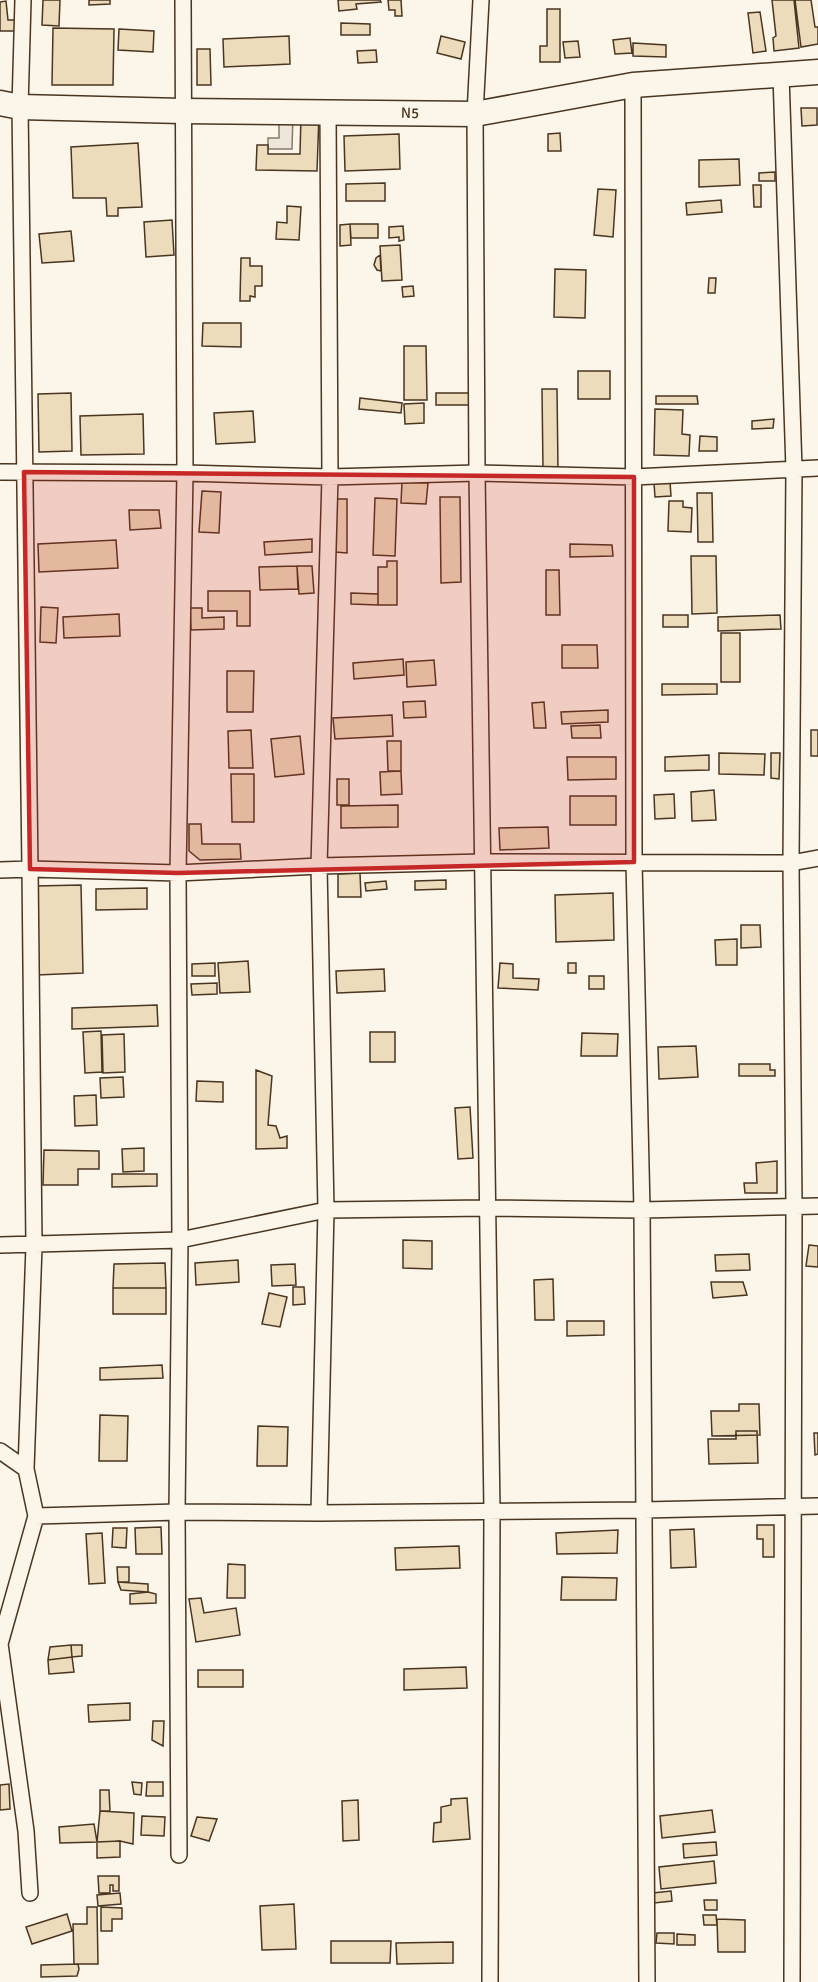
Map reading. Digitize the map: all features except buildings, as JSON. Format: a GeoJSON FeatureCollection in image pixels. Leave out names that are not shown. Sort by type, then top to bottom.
{"type":"FeatureCollection","features":[{"type":"Feature","properties":{"kind":"main road","name":"N5"},"geometry":{"type":"LineString","coordinates":[[10,105],[182,111],[475,114],[633,85],[818,72]]}},
{"type":"Feature","properties":{"kind":"street"},"geometry":{"type":"LineString","coordinates":[[23,0],[10,105],[24,472],[30,870],[34,1246],[26,1469],[36,1515],[0,1644],[26,1832],[30,1893]]}},
{"type":"Feature","properties":{"kind":"street"},"geometry":{"type":"LineString","coordinates":[[179,1855],[177,1512],[180,1240],[177,873],[185,473],[183,0]]}},
{"type":"Feature","properties":{"kind":"street"},"geometry":{"type":"LineString","coordinates":[[481,0],[475,114],[477,472],[492,1511],[489,1982]]}},
{"type":"Feature","properties":{"kind":"street"},"geometry":{"type":"LineString","coordinates":[[781,75],[794,469],[791,863],[794,1206],[792,1982]]}},
{"type":"Feature","properties":{"kind":"street"},"geometry":{"type":"LineString","coordinates":[[633,85],[634,862],[642,1210],[647,1982]]}},
{"type":"Feature","properties":{"kind":"street"},"geometry":{"type":"LineString","coordinates":[[319,1513],[326,1209],[319,866],[330,477],[328,111]]}},
{"type":"Feature","properties":{"kind":"street"},"geometry":{"type":"LineString","coordinates":[[0,472],[185,473],[330,477],[477,472],[634,477],[818,468]]}},
{"type":"Feature","properties":{"kind":"street"},"geometry":{"type":"LineString","coordinates":[[0,870],[177,873],[319,866],[483,862],[791,863],[818,858]]}},
{"type":"Feature","properties":{"kind":"street"},"geometry":{"type":"LineString","coordinates":[[0,1245],[34,1246],[180,1240],[326,1209],[642,1210],[818,1206]]}},
{"type":"Feature","properties":{"kind":"street"},"geometry":{"type":"LineString","coordinates":[[0,1451],[26,1469]]}},
{"type":"Feature","properties":{"kind":"street"},"geometry":{"type":"LineString","coordinates":[[36,1515],[177,1512],[644,1510],[818,1506]]}},
{"type":"Feature","properties":{"kind":"highlighted area"},"geometry":{"type":"Polygon","coordinates":[[[24,472],[634,477],[634,862],[178,873],[30,869],[24,472]]]}},
{"type":"Feature","properties":{"kind":"shaded area"},"geometry":{"type":"Polygon","coordinates":[[[279,114],[293,114],[292,149],[268,149],[268,138],[279,138],[279,114]]]}}]}
